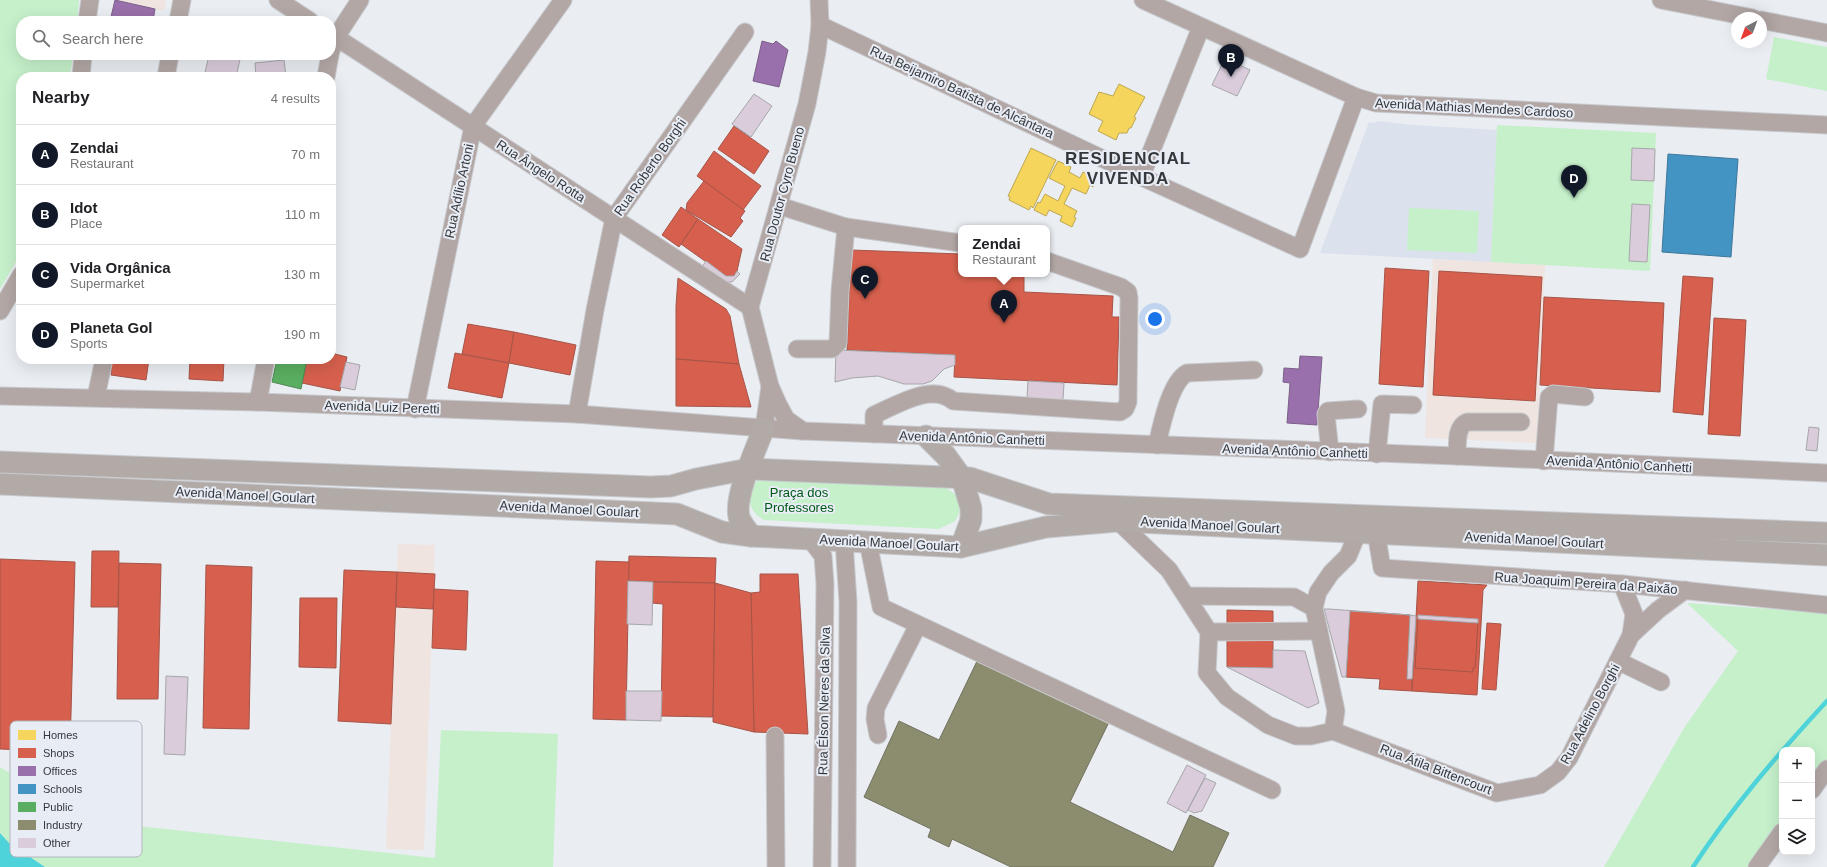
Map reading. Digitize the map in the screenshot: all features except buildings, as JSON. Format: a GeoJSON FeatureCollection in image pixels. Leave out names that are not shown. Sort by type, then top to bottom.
{"type":"FeatureCollection","features":[{"type":"Feature","properties":{"kind":"main road"},"geometry":{"type":"LineString","coordinates":[[751,536],[739,517],[739,497],[743,482],[764,428]]}},
{"type":"Feature","properties":{"kind":"main road"},"geometry":{"type":"LineString","coordinates":[[926,436],[946,456],[962,478],[971,508],[972,520],[961,547]]}},
{"type":"Feature","properties":{"kind":"main road","name":"Avenida Manoel Goulart"},"geometry":{"type":"LineString","coordinates":[[0,462],[651,487],[671,486],[749,468],[970,478],[1049,504],[1827,533]]}},
{"type":"Feature","properties":{"kind":"main road","name":"Avenida Manoel Goulart"},"geometry":{"type":"LineString","coordinates":[[0,484],[677,514],[722,532],[751,536],[961,547],[1046,527],[1118,521],[1827,555]]}},
{"type":"Feature","properties":{"kind":"street"},"geometry":{"type":"LineString","coordinates":[[88,16],[90,0]]}},
{"type":"Feature","properties":{"kind":"street"},"geometry":{"type":"LineString","coordinates":[[179,16],[182,0]]}},
{"type":"Feature","properties":{"kind":"street"},"geometry":{"type":"LineString","coordinates":[[278,0],[302,16]]}},
{"type":"Feature","properties":{"kind":"street"},"geometry":{"type":"LineString","coordinates":[[336,36],[360,0]]}},
{"type":"Feature","properties":{"kind":"street","name":"Rua Adílio Artoni"},"geometry":{"type":"LineString","coordinates":[[415,408],[473,126],[563,0]]}},
{"type":"Feature","properties":{"kind":"street","name":"Rua Doutor Cyro Bueno"},"geometry":{"type":"LineString","coordinates":[[750,307],[780,206],[807,104],[817,52],[820,25],[819,0]]}},
{"type":"Feature","properties":{"kind":"street","name":"Avenida Mathias Mendes Cardoso"},"geometry":{"type":"LineString","coordinates":[[1143,0],[1356,97],[1376,103],[1827,125]]}},
{"type":"Feature","properties":{"kind":"street"},"geometry":{"type":"LineString","coordinates":[[1661,0],[1714,5],[1735,12]]}},
{"type":"Feature","properties":{"kind":"street"},"geometry":{"type":"LineString","coordinates":[[1767,21],[1827,33]]}},
{"type":"Feature","properties":{"kind":"street","name":"Rua Beijamiro Batista de Alcântara"},"geometry":{"type":"LineString","coordinates":[[820,25],[1141,177],[1300,249],[1356,97]]}},
{"type":"Feature","properties":{"kind":"street"},"geometry":{"type":"LineString","coordinates":[[1141,177],[1201,27]]}},
{"type":"Feature","properties":{"kind":"street","name":"Rua Roberto Borghi"},"geometry":{"type":"LineString","coordinates":[[577,414],[595,310],[614,218],[745,32]]}},
{"type":"Feature","properties":{"kind":"street","name":"Rua Ângelo Rotta"},"geometry":{"type":"LineString","coordinates":[[336,43],[473,126],[750,307]]}},
{"type":"Feature","properties":{"kind":"street"},"geometry":{"type":"LineString","coordinates":[[81,72],[82,60]]}},
{"type":"Feature","properties":{"kind":"street"},"geometry":{"type":"LineString","coordinates":[[167,72],[169,60]]}},
{"type":"Feature","properties":{"kind":"street"},"geometry":{"type":"LineString","coordinates":[[327,72],[329,60]]}},
{"type":"Feature","properties":{"kind":"street"},"geometry":{"type":"LineString","coordinates":[[780,206],[846,227],[958,243]]}},
{"type":"Feature","properties":{"kind":"street"},"geometry":{"type":"LineString","coordinates":[[797,350],[832,349],[838,343],[840,291],[846,227]]}},
{"type":"Feature","properties":{"kind":"street"},"geometry":{"type":"LineString","coordinates":[[874,434],[874,415],[920,395],[942,395],[953,401],[1120,412],[1125,409],[1128,402],[1128,292],[1121,287],[1050,262]]}},
{"type":"Feature","properties":{"kind":"street"},"geometry":{"type":"LineString","coordinates":[[0,311],[16,284]]}},
{"type":"Feature","properties":{"kind":"street"},"geometry":{"type":"LineString","coordinates":[[750,307],[770,386],[786,419],[803,431]]}},
{"type":"Feature","properties":{"kind":"street"},"geometry":{"type":"LineString","coordinates":[[96,397],[103,364]]}},
{"type":"Feature","properties":{"kind":"street"},"geometry":{"type":"LineString","coordinates":[[258,402],[265,364]]}},
{"type":"Feature","properties":{"kind":"street"},"geometry":{"type":"LineString","coordinates":[[1157,445],[1167,405],[1182,376],[1187,373],[1254,370]]}},
{"type":"Feature","properties":{"kind":"street"},"geometry":{"type":"LineString","coordinates":[[764,428],[770,386]]}},
{"type":"Feature","properties":{"kind":"street"},"geometry":{"type":"LineString","coordinates":[[1544,461],[1549,397],[1553,394],[1585,396]]}},
{"type":"Feature","properties":{"kind":"street","name":"Avenida Luiz Peretti"},"geometry":{"type":"LineString","coordinates":[[0,396],[96,397],[258,402],[577,414],[764,428]]}},
{"type":"Feature","properties":{"kind":"street"},"geometry":{"type":"LineString","coordinates":[[1377,454],[1382,404],[1413,405]]}},
{"type":"Feature","properties":{"kind":"street"},"geometry":{"type":"LineString","coordinates":[[1330,452],[1326,414],[1328,411],[1358,409]]}},
{"type":"Feature","properties":{"kind":"street"},"geometry":{"type":"LineString","coordinates":[[1457,456],[1459,428],[1462,424],[1467,422],[1521,422]]}},
{"type":"Feature","properties":{"kind":"street","name":"Avenida Antônio Canhetti"},"geometry":{"type":"LineString","coordinates":[[764,428],[803,431],[1457,456],[1827,473]]}},
{"type":"Feature","properties":{"kind":"street"},"geometry":{"type":"LineString","coordinates":[[1118,521],[1170,570],[1209,632],[1207,673],[1227,697],[1268,725],[1296,736],[1311,736],[1333,731],[1336,711],[1314,608],[1318,592],[1331,573],[1348,556],[1367,532]]}},
{"type":"Feature","properties":{"kind":"street","name":"Rua Joaquim Pereira da Paixão"},"geometry":{"type":"LineString","coordinates":[[1367,532],[1382,568],[1622,584],[1827,605]]}},
{"type":"Feature","properties":{"kind":"street","name":"Rua Élson Neres da Silva"},"geometry":{"type":"LineString","coordinates":[[810,539],[823,556],[825,584],[822,867]]}},
{"type":"Feature","properties":{"kind":"street","name":"Rua Élson Neres da Silva"},"geometry":{"type":"LineString","coordinates":[[844,541],[848,602],[847,867]]}},
{"type":"Feature","properties":{"kind":"street"},"geometry":{"type":"LineString","coordinates":[[868,542],[881,607],[1272,790]]}},
{"type":"Feature","properties":{"kind":"street"},"geometry":{"type":"LineString","coordinates":[[1622,584],[1632,605],[1634,614],[1631,636]]}},
{"type":"Feature","properties":{"kind":"street"},"geometry":{"type":"LineString","coordinates":[[1631,636],[1654,614],[1685,590]]}},
{"type":"Feature","properties":{"kind":"street"},"geometry":{"type":"LineString","coordinates":[[1187,596],[1294,597],[1314,608]]}},
{"type":"Feature","properties":{"kind":"street"},"geometry":{"type":"LineString","coordinates":[[878,735],[875,720],[876,708],[918,625]]}},
{"type":"Feature","properties":{"kind":"street"},"geometry":{"type":"LineString","coordinates":[[1209,632],[1319,630]]}},
{"type":"Feature","properties":{"kind":"street","name":"Rua Adelino Borghi"},"geometry":{"type":"LineString","coordinates":[[1540,785],[1558,772],[1569,758],[1631,636]]}},
{"type":"Feature","properties":{"kind":"street"},"geometry":{"type":"LineString","coordinates":[[1618,661],[1661,682]]}},
{"type":"Feature","properties":{"kind":"street"},"geometry":{"type":"LineString","coordinates":[[823,715],[847,716]]}},
{"type":"Feature","properties":{"kind":"street","name":"Rua Átila Bittencourt"},"geometry":{"type":"LineString","coordinates":[[1333,731],[1497,793],[1540,785]]}},
{"type":"Feature","properties":{"kind":"street"},"geometry":{"type":"LineString","coordinates":[[775,736],[776,867]]}},
{"type":"Feature","properties":{"kind":"street"},"geometry":{"type":"LineString","coordinates":[[1815,786],[1827,769]]}},
{"type":"Feature","properties":{"kind":"street"},"geometry":{"type":"LineString","coordinates":[[1757,867],[1779,836]]}},
{"type":"Feature","properties":{"kind":"shaded area"},"geometry":{"type":"Polygon","coordinates":[[[117,0],[166,0],[164,11],[117,0]]]}},
{"type":"Feature","properties":{"kind":"shaded area"},"geometry":{"type":"Polygon","coordinates":[[[1378,121],[1413,125],[1497,130],[1491,262],[1320,253],[1369,122],[1374,123],[1378,121]]]}},
{"type":"Feature","properties":{"kind":"shaded area"},"geometry":{"type":"Polygon","coordinates":[[[1433,259],[1545,265],[1537,443],[1425,438],[1433,259]]]}},
{"type":"Feature","properties":{"kind":"shaded area"},"geometry":{"type":"Polygon","coordinates":[[[398,544],[435,545],[424,850],[386,849],[398,544]]]}},
{"type":"Feature","properties":{"kind":"green space"},"geometry":{"type":"Polygon","coordinates":[[[0,0],[79,0],[77,16],[16,16],[16,60],[72,60],[71,72],[16,72],[16,262],[0,289],[0,0]]]}},
{"type":"Feature","properties":{"kind":"green space"},"geometry":{"type":"Polygon","coordinates":[[[1774,37],[1827,47],[1827,91],[1766,79],[1774,37]]]}},
{"type":"Feature","properties":{"kind":"green space"},"geometry":{"type":"Polygon","coordinates":[[[1497,125],[1656,133],[1650,271],[1491,262],[1497,125]]]}},
{"type":"Feature","properties":{"kind":"green space"},"geometry":{"type":"Polygon","coordinates":[[[1409,208],[1479,211],[1477,253],[1407,250],[1409,208]]]}},
{"type":"Feature","properties":{"kind":"green space","name":"Praça dos Professores"},"geometry":{"type":"Polygon","coordinates":[[[762,477],[942,486],[953,492],[959,500],[960,510],[955,521],[939,529],[764,520],[754,511],[750,500],[752,488],[762,477]]]}},
{"type":"Feature","properties":{"kind":"green space"},"geometry":{"type":"Polygon","coordinates":[[[1687,603],[1827,613],[1827,759],[1815,773],[1815,747],[1779,747],[1779,825],[1751,867],[1604,867],[1684,728],[1738,651],[1687,603]]]}},
{"type":"Feature","properties":{"kind":"green space"},"geometry":{"type":"Polygon","coordinates":[[[441,730],[558,734],[553,867],[45,867],[30,857],[142,857],[142,826],[435,858],[441,730]]]}},
{"type":"Feature","properties":{"kind":"green space"},"geometry":{"type":"Polygon","coordinates":[[[0,767],[10,773],[10,844],[0,833],[0,767]]]}},
{"type":"Feature","properties":{"kind":"water"},"geometry":{"type":"Polygon","coordinates":[[[0,833],[10,844],[10,857],[30,857],[45,867],[0,867],[0,833]]]}},
{"type":"Feature","properties":{"kind":"waterway"},"geometry":{"type":"LineString","coordinates":[[1693,867],[1740,802],[1791,740],[1827,701]]}},
{"type":"Feature","properties":{"kind":"place","name":"Idot"},"geometry":{"type":"Point","coordinates":[1231,77]}},
{"type":"Feature","properties":{"kind":"place","name":"Planeta Gol"},"geometry":{"type":"Point","coordinates":[1574,198]}},
{"type":"Feature","properties":{"kind":"place","name":"Vida Orgânica"},"geometry":{"type":"Point","coordinates":[865,299]}},
{"type":"Feature","properties":{"kind":"place","name":"Zendai"},"geometry":{"type":"Point","coordinates":[1004,323]}},
{"type":"Feature","properties":{"kind":"district","name":"RESIDENCIAL VIVENDA"},"geometry":{"type":"Point","coordinates":[1128,168]}}]}
